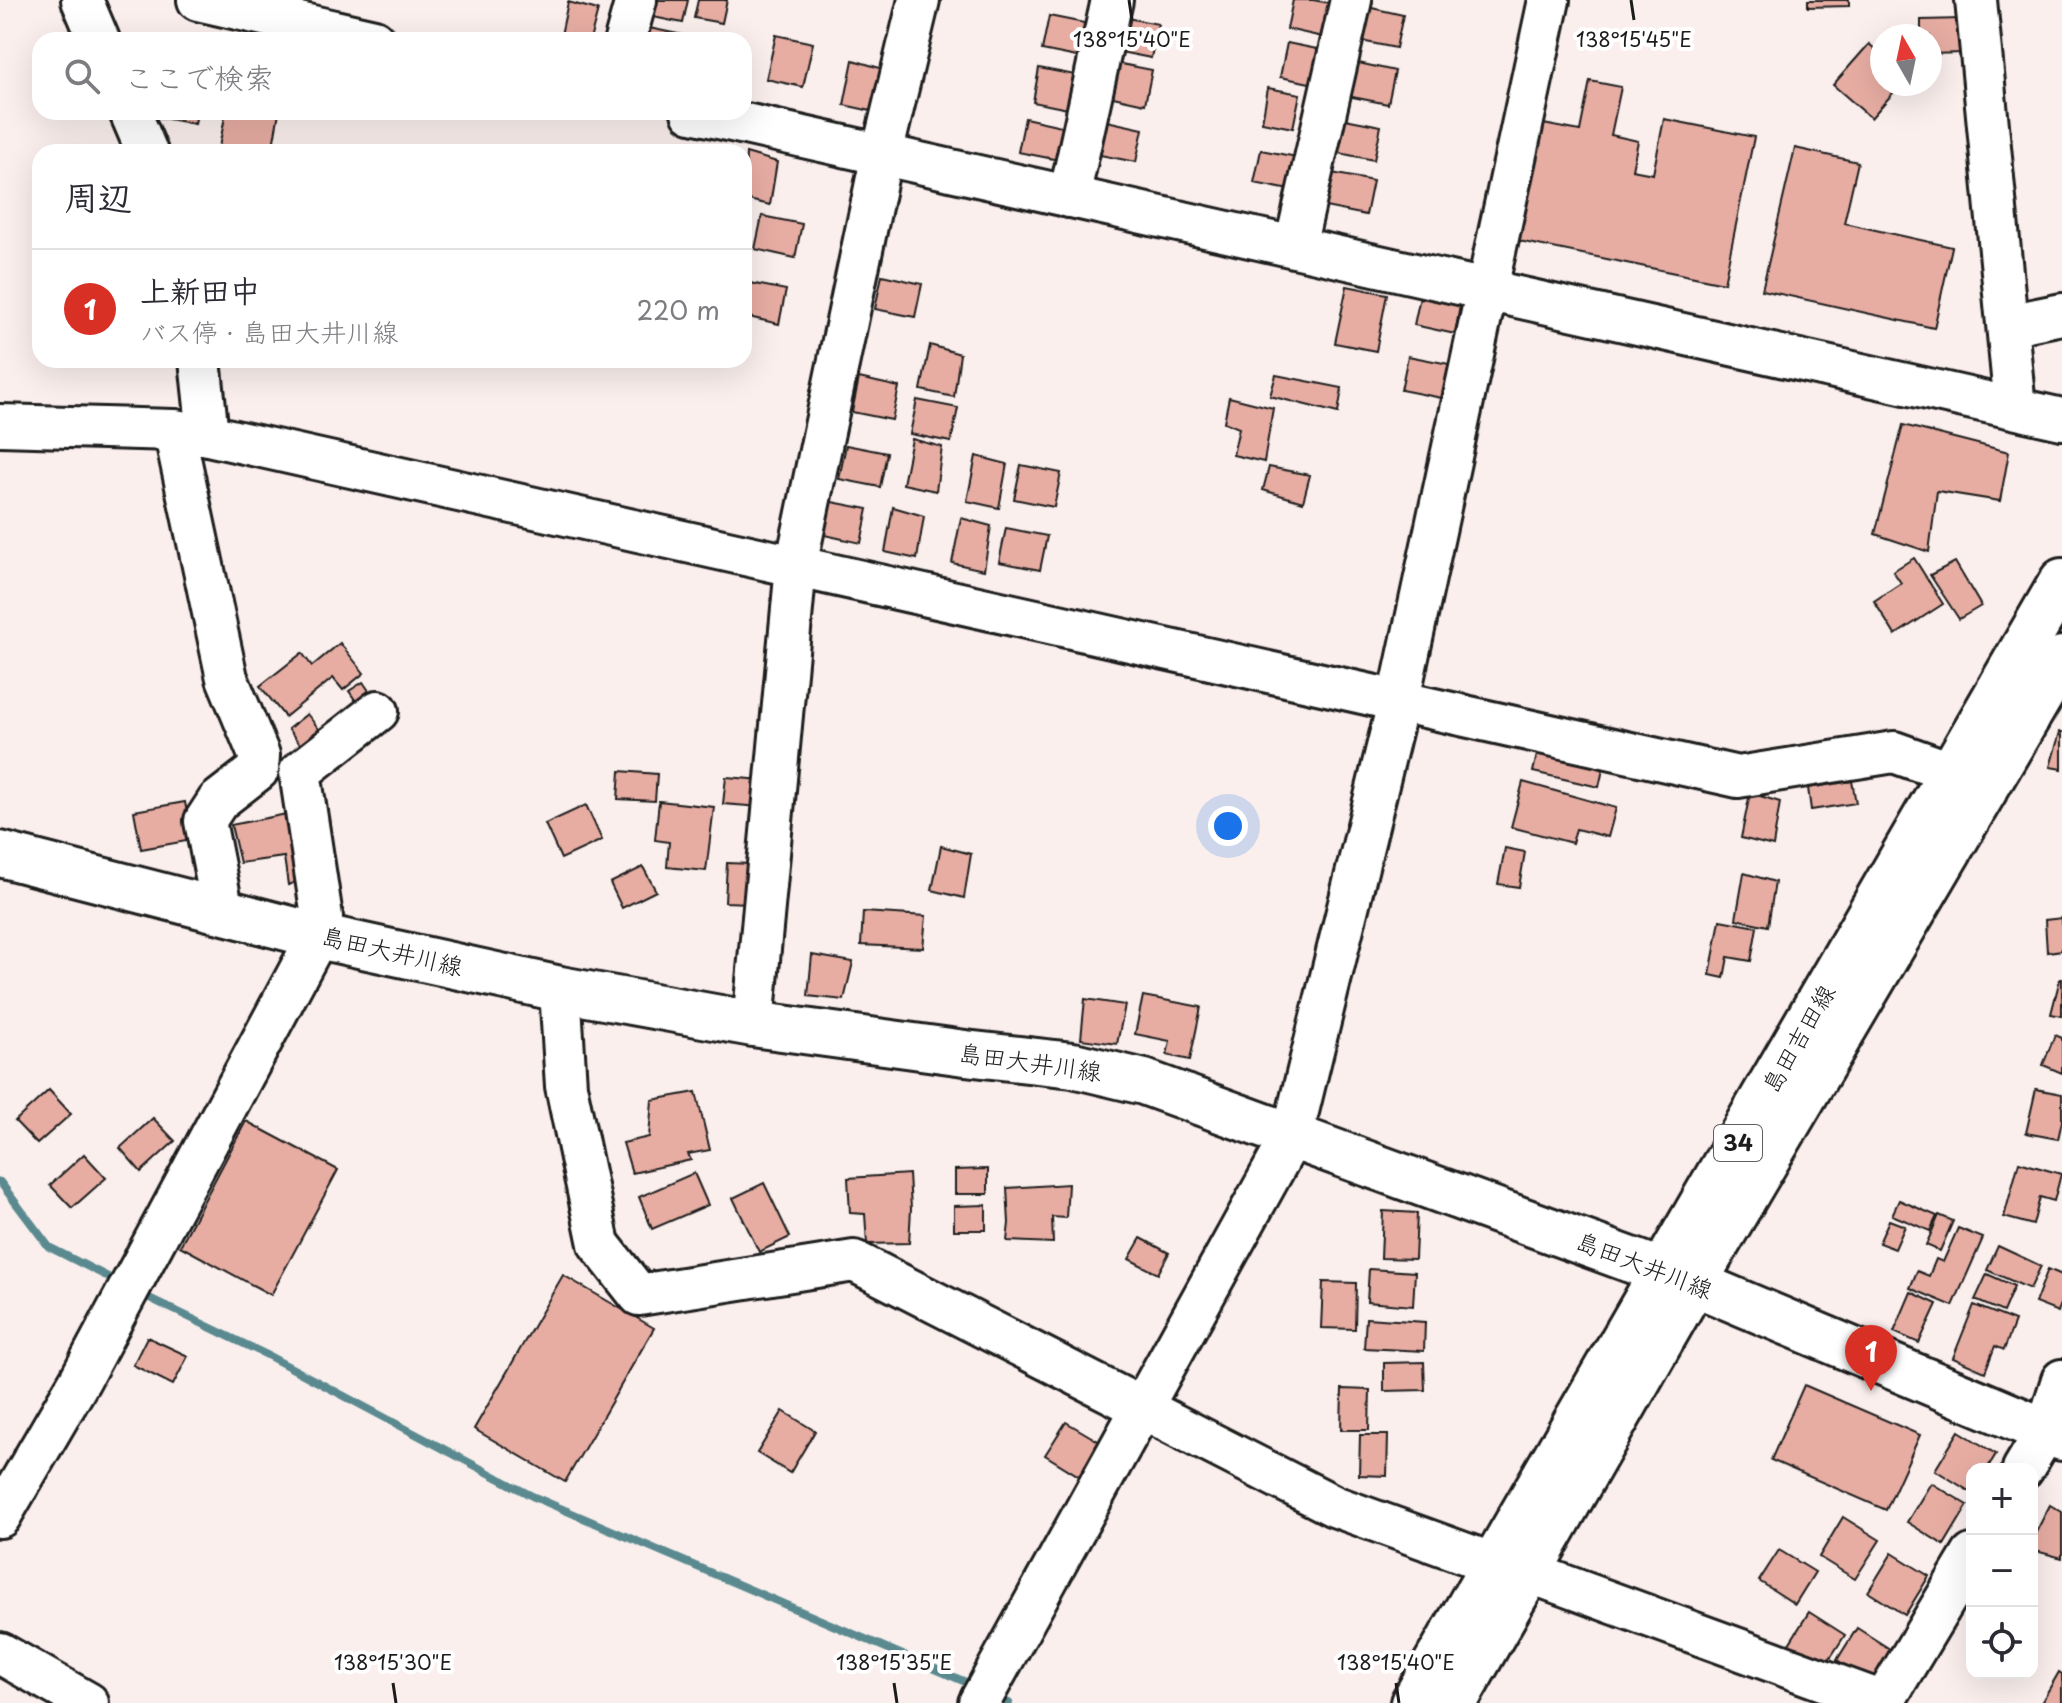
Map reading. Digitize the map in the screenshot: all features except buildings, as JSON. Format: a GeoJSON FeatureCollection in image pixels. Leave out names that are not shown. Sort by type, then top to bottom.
{"type":"FeatureCollection","features":[{"type":"Feature","properties":{"kind":"main road","name":"島田吉田線"},"geometry":{"type":"LineString","coordinates":[[1413,1703],[1511,1568],[1678,1278],[1953,773],[2062,581]]}},
{"type":"Feature","properties":{"kind":"main road","name":"島田吉田線"},"geometry":{"type":"LineString","coordinates":[[1678,1278],[2059,672]]}},
{"type":"Feature","properties":{"kind":"main road","name":"島田大井川線"},"geometry":{"type":"LineString","coordinates":[[0,854],[318,936],[560,989],[753,1024],[1073,1065],[1144,1082],[1678,1278],[2054,1434]]}},
{"type":"Feature","properties":{"kind":"main road","name":"島田吉田線"},"geometry":{"type":"LineString","coordinates":[[1454,1703],[1511,1568]]}},
{"type":"Feature","properties":{"kind":"street"},"geometry":{"type":"LineString","coordinates":[[82,0],[96,32]]}},
{"type":"Feature","properties":{"kind":"street"},"geometry":{"type":"LineString","coordinates":[[198,0],[339,32]]}},
{"type":"Feature","properties":{"kind":"street"},"geometry":{"type":"LineString","coordinates":[[627,32],[636,0]]}},
{"type":"Feature","properties":{"kind":"street"},"geometry":{"type":"LineString","coordinates":[[753,1024],[796,566],[882,154],[919,0]]}},
{"type":"Feature","properties":{"kind":"street"},"geometry":{"type":"LineString","coordinates":[[1069,197],[1112,0]]}},
{"type":"Feature","properties":{"kind":"street"},"geometry":{"type":"LineString","coordinates":[[1295,247],[1351,0]]}},
{"type":"Feature","properties":{"kind":"street"},"geometry":{"type":"LineString","coordinates":[[979,1703],[1292,1136],[1399,699],[1549,0]]}},
{"type":"Feature","properties":{"kind":"street"},"geometry":{"type":"LineString","coordinates":[[1976,0],[2015,408]]}},
{"type":"Feature","properties":{"kind":"street"},"geometry":{"type":"LineString","coordinates":[[133,120],[144,144]]}},
{"type":"Feature","properties":{"kind":"street"},"geometry":{"type":"LineString","coordinates":[[728,120],[2062,419]]}},
{"type":"Feature","properties":{"kind":"street"},"geometry":{"type":"LineString","coordinates":[[2008,325],[2062,314]]}},
{"type":"Feature","properties":{"kind":"street"},"geometry":{"type":"LineString","coordinates":[[199,368],[191,432],[227,678],[259,755],[258,770],[218,801],[205,821],[223,912]]}},
{"type":"Feature","properties":{"kind":"street"},"geometry":{"type":"LineString","coordinates":[[0,425],[191,432],[1738,777],[1894,752],[1953,773]]}},
{"type":"Feature","properties":{"kind":"street"},"geometry":{"type":"LineString","coordinates":[[0,1517],[80,1380],[318,936],[322,917],[300,772],[378,711]]}},
{"type":"Feature","properties":{"kind":"street"},"geometry":{"type":"LineString","coordinates":[[560,989],[566,1086],[599,1244],[639,1295],[854,1261],[1334,1506],[1884,1703],[1966,1565]]}},
{"type":"Feature","properties":{"kind":"street"},"geometry":{"type":"LineString","coordinates":[[2028,1463],[2054,1434],[2062,1380]]}},
{"type":"Feature","properties":{"kind":"street"},"geometry":{"type":"LineString","coordinates":[[0,1653],[88,1703]]}},
{"type":"Feature","properties":{"kind":"waterway"},"geometry":{"type":"LineString","coordinates":[[0,1182],[49,1247],[118,1282]]}},
{"type":"Feature","properties":{"kind":"waterway"},"geometry":{"type":"LineString","coordinates":[[137,1292],[267,1355],[532,1496],[975,1686]]}},
{"type":"Feature","properties":{"kind":"waterway"},"geometry":{"type":"LineString","coordinates":[[994,1696],[1009,1703]]}},
{"type":"Feature","properties":{"kind":"place","name":"上新田中"},"geometry":{"type":"Point","coordinates":[1871,1391]}}]}
